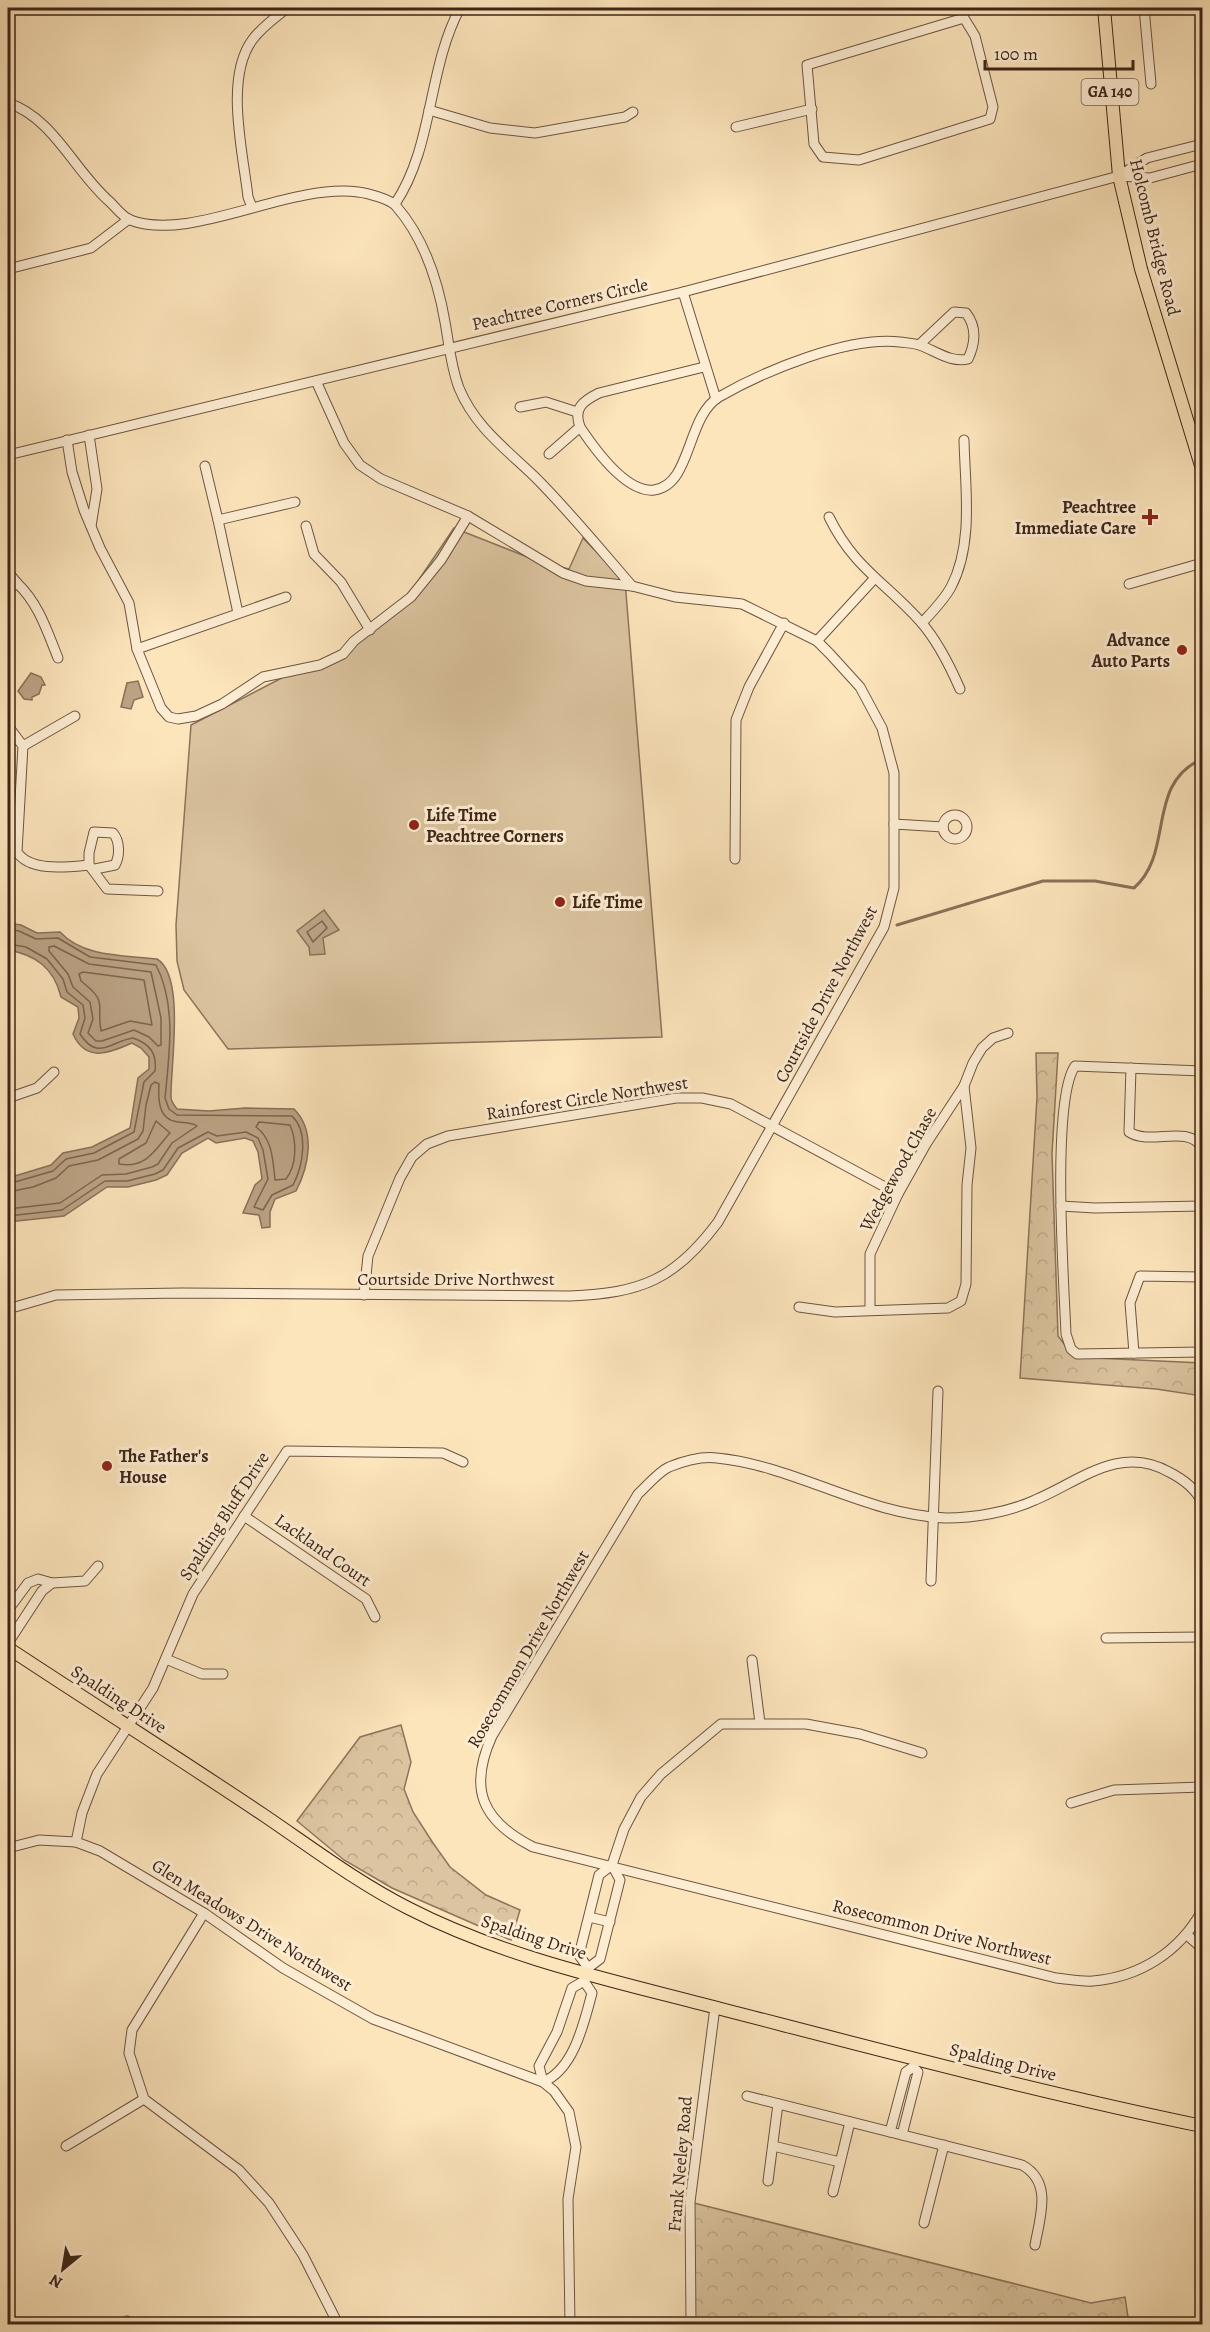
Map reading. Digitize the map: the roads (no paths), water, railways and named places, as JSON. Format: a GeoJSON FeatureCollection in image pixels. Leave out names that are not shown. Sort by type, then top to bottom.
{"type":"FeatureCollection","features":[{"type":"Feature","properties":{"kind":"main road","name":"Holcomb Bridge Road"},"geometry":{"type":"LineString","coordinates":[[1104,8],[1119,176],[1142,269],[1203,469]]}},
{"type":"Feature","properties":{"kind":"main road","name":"Spalding Drive"},"geometry":{"type":"LineString","coordinates":[[8,1645],[268,1818],[327,1861],[409,1909],[476,1939],[586,1974],[715,2007],[914,2063],[1203,2126]]}},
{"type":"Feature","properties":{"kind":"main road","name":"Spalding Drive"},"geometry":{"type":"LineString","coordinates":[[1116,2108],[1203,2134]]}},
{"type":"Feature","properties":{"kind":"street"},"geometry":{"type":"LineString","coordinates":[[252,207],[248,198],[236,93],[240,68],[252,39],[287,8]]}},
{"type":"Feature","properties":{"kind":"street"},"geometry":{"type":"LineString","coordinates":[[394,204],[409,183],[418,160],[422,132],[440,59],[460,8]]}},
{"type":"Feature","properties":{"kind":"street"},"geometry":{"type":"LineString","coordinates":[[964,18],[807,65],[814,144],[823,157],[851,160],[874,157],[990,119],[993,107],[975,36],[964,18],[967,8]]}},
{"type":"Feature","properties":{"kind":"street"},"geometry":{"type":"LineString","coordinates":[[1144,8],[1151,84]]}},
{"type":"Feature","properties":{"kind":"street"},"geometry":{"type":"LineString","coordinates":[[8,103],[26,109],[40,120],[97,192],[129,219],[176,226],[325,192],[359,192],[394,204],[423,249],[431,268],[460,390],[477,421],[498,445],[534,476],[632,586]]}},
{"type":"Feature","properties":{"kind":"street"},"geometry":{"type":"LineString","coordinates":[[429,110],[490,128],[535,133],[625,117],[633,112]]}},
{"type":"Feature","properties":{"kind":"street"},"geometry":{"type":"LineString","coordinates":[[736,127],[812,110]]}},
{"type":"Feature","properties":{"kind":"street","name":"Peachtree Corners Circle"},"geometry":{"type":"LineString","coordinates":[[8,455],[683,292],[1119,176],[1148,158],[1203,144]]}},
{"type":"Feature","properties":{"kind":"street","name":"Peachtree Corners Circle"},"geometry":{"type":"LineString","coordinates":[[1119,176],[1150,178],[1203,164]]}},
{"type":"Feature","properties":{"kind":"street"},"geometry":{"type":"LineString","coordinates":[[8,269],[91,248],[129,219]]}},
{"type":"Feature","properties":{"kind":"street"},"geometry":{"type":"LineString","coordinates":[[683,292],[704,367],[716,399]]}},
{"type":"Feature","properties":{"kind":"street"},"geometry":{"type":"LineString","coordinates":[[704,367],[599,393],[586,400],[577,412],[580,427],[625,481],[640,488],[659,489],[672,482],[682,466],[693,432],[716,399],[778,366],[860,343],[885,341],[919,345],[958,362],[968,359],[974,345],[972,321],[966,314],[954,312],[919,345]]}},
{"type":"Feature","properties":{"kind":"street","name":"Courtside Drive Northwest"},"geometry":{"type":"LineString","coordinates":[[8,1309],[56,1295],[580,1296],[612,1294],[644,1285],[673,1270],[698,1248],[718,1222],[884,927],[894,896],[894,773],[882,728],[860,687],[816,641],[742,603],[675,597],[632,586],[586,581],[563,573],[468,516],[381,479],[360,465],[344,443],[316,381]]}},
{"type":"Feature","properties":{"kind":"street"},"geometry":{"type":"LineString","coordinates":[[520,407],[546,402],[577,412]]}},
{"type":"Feature","properties":{"kind":"street"},"geometry":{"type":"LineString","coordinates":[[549,454],[580,427]]}},
{"type":"Feature","properties":{"kind":"street"},"geometry":{"type":"LineString","coordinates":[[89,435],[97,489],[92,526]]}},
{"type":"Feature","properties":{"kind":"street"},"geometry":{"type":"LineString","coordinates":[[67,440],[77,491],[100,548],[129,603],[137,649],[160,708],[168,717],[178,719],[196,716],[222,704],[262,677],[320,665],[343,654],[354,641],[411,597],[441,560],[468,516]]}},
{"type":"Feature","properties":{"kind":"street"},"geometry":{"type":"LineString","coordinates":[[922,623],[950,588],[962,556],[965,526],[964,440]]}},
{"type":"Feature","properties":{"kind":"street"},"geometry":{"type":"LineString","coordinates":[[205,466],[238,613]]}},
{"type":"Feature","properties":{"kind":"street"},"geometry":{"type":"LineString","coordinates":[[218,520],[295,502]]}},
{"type":"Feature","properties":{"kind":"street"},"geometry":{"type":"LineString","coordinates":[[829,518],[844,544],[874,579],[922,623],[960,689]]}},
{"type":"Feature","properties":{"kind":"street"},"geometry":{"type":"LineString","coordinates":[[306,526],[314,554],[336,577],[370,630]]}},
{"type":"Feature","properties":{"kind":"street"},"geometry":{"type":"LineString","coordinates":[[1129,584],[1203,563]]}},
{"type":"Feature","properties":{"kind":"street"},"geometry":{"type":"LineString","coordinates":[[8,572],[39,610],[58,658]]}},
{"type":"Feature","properties":{"kind":"street"},"geometry":{"type":"LineString","coordinates":[[816,641],[874,579]]}},
{"type":"Feature","properties":{"kind":"street"},"geometry":{"type":"LineString","coordinates":[[8,590],[17,583]]}},
{"type":"Feature","properties":{"kind":"street"},"geometry":{"type":"LineString","coordinates":[[137,649],[286,597]]}},
{"type":"Feature","properties":{"kind":"street"},"geometry":{"type":"LineString","coordinates":[[735,859],[736,720],[749,687],[784,623]]}},
{"type":"Feature","properties":{"kind":"street"},"geometry":{"type":"LineString","coordinates":[[23,746],[75,716]]}},
{"type":"Feature","properties":{"kind":"street"},"geometry":{"type":"LineString","coordinates":[[8,726],[23,746],[12,852],[23,861],[34,865],[92,867],[107,889],[158,891]]}},
{"type":"Feature","properties":{"kind":"street"},"geometry":{"type":"LineString","coordinates":[[894,824],[943,827]]}},
{"type":"Feature","properties":{"kind":"street","name":"Wedgewood Chase"},"geometry":{"type":"LineString","coordinates":[[870,1309],[870,1254],[898,1194],[926,1144],[964,1086],[972,1062],[993,1038],[1008,1033]]}},
{"type":"Feature","properties":{"kind":"street"},"geometry":{"type":"LineString","coordinates":[[1203,1071],[1075,1066],[1071,1072],[1064,1118],[1061,1206],[1066,1334],[1071,1349],[1077,1354],[1203,1352]]}},
{"type":"Feature","properties":{"kind":"street"},"geometry":{"type":"LineString","coordinates":[[1131,1068],[1129,1131],[1143,1137],[1181,1136],[1197,1140],[1203,1147]]}},
{"type":"Feature","properties":{"kind":"street"},"geometry":{"type":"LineString","coordinates":[[8,1098],[37,1088],[54,1072]]}},
{"type":"Feature","properties":{"kind":"street"},"geometry":{"type":"LineString","coordinates":[[799,1306],[835,1312],[948,1308],[961,1300],[966,1284],[967,1185],[971,1148],[964,1086]]}},
{"type":"Feature","properties":{"kind":"street","name":"Rainforest Circle Northwest"},"geometry":{"type":"LineString","coordinates":[[364,1294],[368,1256],[412,1157],[427,1144],[448,1136],[676,1098],[702,1098],[731,1104],[898,1194]]}},
{"type":"Feature","properties":{"kind":"street"},"geometry":{"type":"LineString","coordinates":[[1061,1206],[1095,1208],[1203,1206]]}},
{"type":"Feature","properties":{"kind":"street"},"geometry":{"type":"LineString","coordinates":[[1134,1353],[1130,1303],[1140,1276],[1203,1277]]}},
{"type":"Feature","properties":{"kind":"street"},"geometry":{"type":"LineString","coordinates":[[931,1581],[938,1390]]}},
{"type":"Feature","properties":{"kind":"street","name":"Spalding Bluff Drive"},"geometry":{"type":"LineString","coordinates":[[76,1842],[82,1813],[98,1774],[153,1688],[193,1594],[287,1451],[443,1453],[463,1462]]}},
{"type":"Feature","properties":{"kind":"street","name":"Rosecommon Drive Northwest"},"geometry":{"type":"LineString","coordinates":[[1203,1502],[1197,1492],[1180,1478],[1142,1460],[1109,1466],[1079,1477],[1034,1501],[986,1514],[946,1518],[886,1508],[778,1473],[716,1458],[694,1459],[666,1468],[638,1494],[492,1737],[482,1758],[479,1776],[488,1812],[513,1837],[533,1847],[1056,1978],[1092,1982],[1138,1970],[1163,1958],[1187,1935],[1203,1911]]}},
{"type":"Feature","properties":{"kind":"street","name":"Lackland Court"},"geometry":{"type":"LineString","coordinates":[[244,1516],[366,1599],[375,1617]]}},
{"type":"Feature","properties":{"kind":"street"},"geometry":{"type":"LineString","coordinates":[[8,1610],[28,1583],[38,1579],[52,1583],[85,1581],[98,1566]]}},
{"type":"Feature","properties":{"kind":"street"},"geometry":{"type":"LineString","coordinates":[[8,1645],[42,1591],[52,1583]]}},
{"type":"Feature","properties":{"kind":"street"},"geometry":{"type":"LineString","coordinates":[[1106,1638],[1203,1636]]}},
{"type":"Feature","properties":{"kind":"street"},"geometry":{"type":"LineString","coordinates":[[166,1659],[202,1674],[223,1674]]}},
{"type":"Feature","properties":{"kind":"street"},"geometry":{"type":"LineString","coordinates":[[752,1659],[760,1723]]}},
{"type":"Feature","properties":{"kind":"street"},"geometry":{"type":"LineString","coordinates":[[612,1865],[620,1880],[600,1959],[586,1974],[572,1988],[557,2032],[539,2067],[543,2082],[556,2076],[578,2039],[592,1993],[586,1974],[579,1955],[599,1875],[612,1865],[623,1832],[641,1797],[660,1774],[721,1724],[806,1724],[860,1734],[922,1753]]}},
{"type":"Feature","properties":{"kind":"street"},"geometry":{"type":"LineString","coordinates":[[1071,1803],[1114,1790],[1203,1787]]}},
{"type":"Feature","properties":{"kind":"street","name":"Glen Meadows Drive Northwest"},"geometry":{"type":"LineString","coordinates":[[8,1848],[39,1840],[76,1842],[100,1851],[204,1913],[283,1968],[373,2019],[543,2082],[554,2091],[568,2112],[576,2147],[568,2199],[570,2325]]}},
{"type":"Feature","properties":{"kind":"street"},"geometry":{"type":"LineString","coordinates":[[204,1913],[186,1938],[132,2030],[129,2053],[144,2099],[239,2170],[269,2203],[303,2255],[338,2325]]}},
{"type":"Feature","properties":{"kind":"street"},"geometry":{"type":"LineString","coordinates":[[589,1917],[610,1922]]}},
{"type":"Feature","properties":{"kind":"street"},"geometry":{"type":"LineString","coordinates":[[1187,1935],[1203,1948]]}},
{"type":"Feature","properties":{"kind":"street","name":"Frank Neeley Road"},"geometry":{"type":"LineString","coordinates":[[692,2325],[690,2202],[715,2007]]}},
{"type":"Feature","properties":{"kind":"street"},"geometry":{"type":"LineString","coordinates":[[890,2132],[906,2072],[914,2063],[918,2072],[902,2135]]}},
{"type":"Feature","properties":{"kind":"street"},"geometry":{"type":"LineString","coordinates":[[747,2096],[1022,2165],[1036,2175],[1042,2200],[1035,2245]]}},
{"type":"Feature","properties":{"kind":"street"},"geometry":{"type":"LineString","coordinates":[[66,2146],[144,2099]]}},
{"type":"Feature","properties":{"kind":"street"},"geometry":{"type":"LineString","coordinates":[[768,2181],[778,2104]]}},
{"type":"Feature","properties":{"kind":"street"},"geometry":{"type":"LineString","coordinates":[[833,2192],[850,2122]]}},
{"type":"Feature","properties":{"kind":"street"},"geometry":{"type":"LineString","coordinates":[[924,2223],[944,2145]]}},
{"type":"Feature","properties":{"kind":"street"},"geometry":{"type":"LineString","coordinates":[[772,2146],[840,2162]]}},
{"type":"Feature","properties":{"kind":"water"},"geometry":{"type":"Polygon","coordinates":[[[31,673],[41,677],[45,685],[42,685],[39,694],[32,697],[32,700],[24,699],[18,691],[31,673]]]}},
{"type":"Feature","properties":{"kind":"water"},"geometry":{"type":"Polygon","coordinates":[[[138,681],[143,697],[134,700],[131,709],[121,707],[127,683],[138,681]]]}},
{"type":"Feature","properties":{"kind":"water"},"geometry":{"type":"Polygon","coordinates":[[[324,910],[339,930],[323,938],[325,954],[310,955],[309,947],[297,931],[324,910]]]}},
{"type":"Feature","properties":{"kind":"water"},"geometry":{"type":"Polygon","coordinates":[[[8,923],[21,925],[37,933],[60,932],[81,947],[93,951],[157,959],[166,969],[174,1003],[171,1097],[177,1109],[209,1111],[245,1108],[294,1109],[301,1118],[308,1138],[307,1160],[296,1191],[275,1199],[270,1212],[270,1227],[262,1228],[259,1215],[243,1213],[255,1185],[262,1179],[258,1152],[253,1141],[245,1138],[216,1143],[208,1138],[182,1153],[167,1175],[128,1187],[107,1187],[64,1216],[8,1222],[8,1178],[51,1165],[63,1153],[92,1147],[130,1128],[138,1078],[149,1069],[149,1057],[141,1048],[132,1043],[99,1053],[84,1049],[73,1034],[79,1018],[78,1007],[61,997],[54,978],[42,964],[27,955],[8,950],[8,923]]]}},
{"type":"Feature","properties":{"kind":"waterway"},"geometry":{"type":"LineString","coordinates":[[897,925],[1043,881],[1095,881],[1134,888],[1146,873],[1154,856],[1166,801],[1173,785],[1184,770],[1202,759]]}},
{"type":"Feature","properties":{"kind":"place","name":"Peachtree Immediate Care"},"geometry":{"type":"Point","coordinates":[1150,517]}},
{"type":"Feature","properties":{"kind":"place","name":"Advance Auto Parts"},"geometry":{"type":"Point","coordinates":[1182,650]}},
{"type":"Feature","properties":{"kind":"place","name":"Life Time Peachtree Corners"},"geometry":{"type":"Point","coordinates":[414,825]}},
{"type":"Feature","properties":{"kind":"place","name":"Life Time"},"geometry":{"type":"Point","coordinates":[560,902]}},
{"type":"Feature","properties":{"kind":"place","name":"The Father's House"},"geometry":{"type":"Point","coordinates":[107,1466]}}]}
